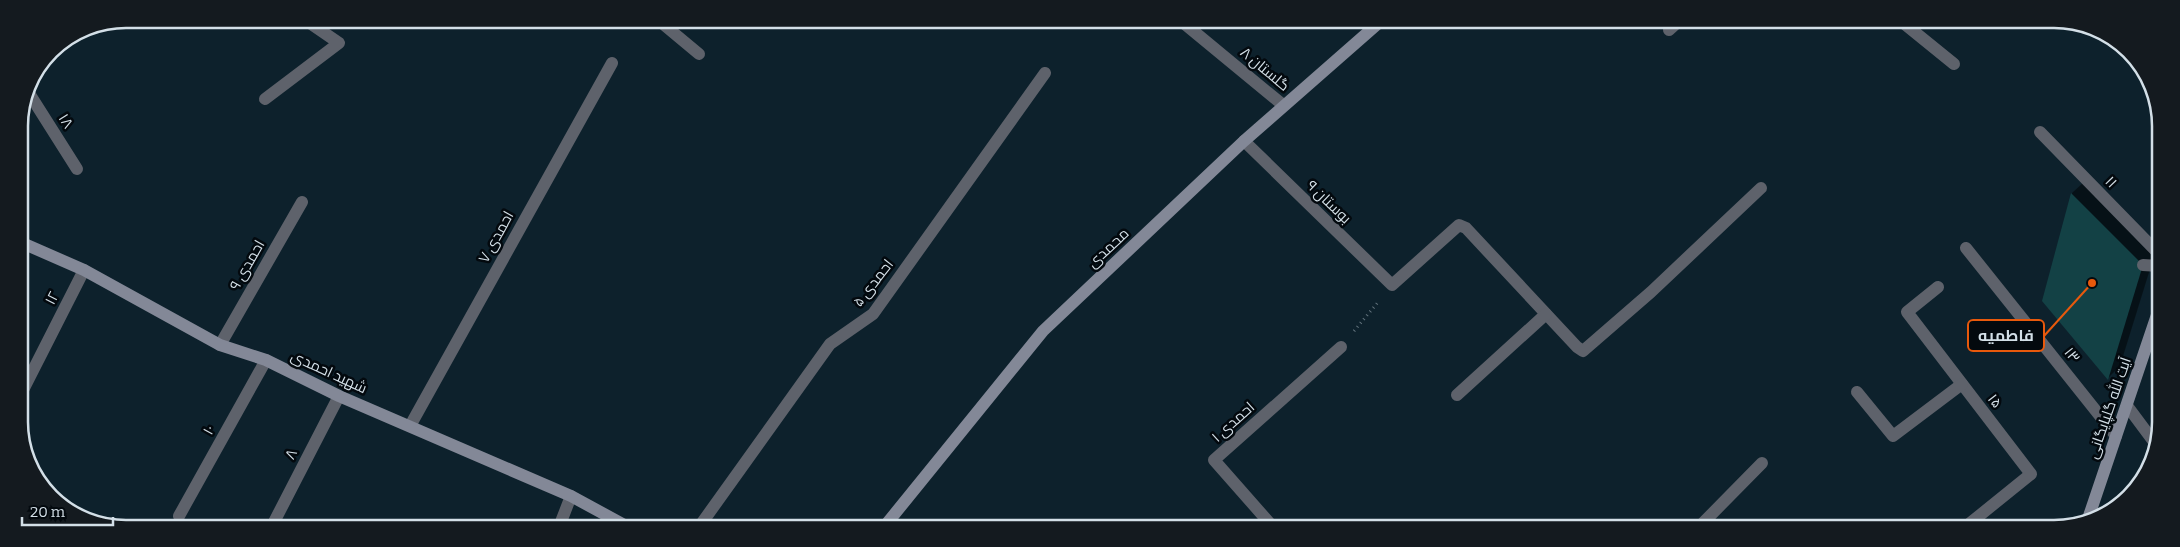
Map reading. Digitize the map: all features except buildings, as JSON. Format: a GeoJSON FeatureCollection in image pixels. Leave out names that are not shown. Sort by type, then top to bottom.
{"type":"FeatureCollection","features":[{"type":"Feature","properties":{"kind":"street"},"geometry":{"type":"LineString","coordinates":[[265,99],[339,44],[317,28]]}},
{"type":"Feature","properties":{"kind":"street"},"geometry":{"type":"LineString","coordinates":[[668,28],[699,54]]}},
{"type":"Feature","properties":{"kind":"street","name":"گلستان ۸"},"geometry":{"type":"LineString","coordinates":[[1190,28],[1283,105]]}},
{"type":"Feature","properties":{"kind":"street","name":"محمدی"},"geometry":{"type":"LineString","coordinates":[[890,520],[1043,332],[1283,105],[1373,28]]}},
{"type":"Feature","properties":{"kind":"street"},"geometry":{"type":"LineString","coordinates":[[1910,28],[1954,64]]}},
{"type":"Feature","properties":{"kind":"street","name":"احمدی ۷"},"geometry":{"type":"LineString","coordinates":[[410,426],[612,63]]}},
{"type":"Feature","properties":{"kind":"street","name":"احمدی ۵"},"geometry":{"type":"LineString","coordinates":[[704,520],[830,344],[873,314],[1045,73]]}},
{"type":"Feature","properties":{"kind":"street","name":"۱۸"},"geometry":{"type":"LineString","coordinates":[[32,98],[77,169]]}},
{"type":"Feature","properties":{"kind":"street","name":"۱۱"},"geometry":{"type":"LineString","coordinates":[[2040,132],[2152,247]]}},
{"type":"Feature","properties":{"kind":"street","name":"بوستان ۹"},"geometry":{"type":"LineString","coordinates":[[1244,142],[1392,285]]}},
{"type":"Feature","properties":{"kind":"street"},"geometry":{"type":"LineString","coordinates":[[1392,285],[1459,225],[1466,228],[1582,351],[1651,292],[1762,188]]}},
{"type":"Feature","properties":{"kind":"street","name":"احمدی ۹"},"geometry":{"type":"LineString","coordinates":[[220,345],[302,202]]}},
{"type":"Feature","properties":{"kind":"street","name":"شهید احمدی"},"geometry":{"type":"LineString","coordinates":[[28,246],[84,270],[220,345],[266,360],[339,396],[571,496],[615,520]]}},
{"type":"Feature","properties":{"kind":"street","name":"۱۳"},"geometry":{"type":"LineString","coordinates":[[1966,248],[2116,436]]}},
{"type":"Feature","properties":{"kind":"street"},"geometry":{"type":"LineString","coordinates":[[2144,265],[2152,266]]}},
{"type":"Feature","properties":{"kind":"street","name":"۱۲"},"geometry":{"type":"LineString","coordinates":[[28,380],[84,270]]}},
{"type":"Feature","properties":{"kind":"street","name":"۱۵"},"geometry":{"type":"LineString","coordinates":[[1938,287],[1907,312],[2031,474],[1977,519]]}},
{"type":"Feature","properties":{"kind":"street"},"geometry":{"type":"LineString","coordinates":[[1457,395],[1546,314]]}},
{"type":"Feature","properties":{"kind":"street","name":"آیت الله گلپایگانی"},"geometry":{"type":"LineString","coordinates":[[2090,513],[2116,436],[2128,407],[2152,331]]}},
{"type":"Feature","properties":{"kind":"street","name":"احمدی ۱"},"geometry":{"type":"LineString","coordinates":[[1267,519],[1214,460],[1340,347]]}},
{"type":"Feature","properties":{"kind":"street","name":"۱۰"},"geometry":{"type":"LineString","coordinates":[[179,516],[266,360]]}},
{"type":"Feature","properties":{"kind":"street"},"geometry":{"type":"LineString","coordinates":[[1857,392],[1892,436],[1962,384]]}},
{"type":"Feature","properties":{"kind":"street","name":"۸"},"geometry":{"type":"LineString","coordinates":[[275,520],[339,396]]}},
{"type":"Feature","properties":{"kind":"street"},"geometry":{"type":"LineString","coordinates":[[2128,407],[2151,438]]}},
{"type":"Feature","properties":{"kind":"street"},"geometry":{"type":"LineString","coordinates":[[1707,519],[1762,463]]}},
{"type":"Feature","properties":{"kind":"street"},"geometry":{"type":"LineString","coordinates":[[561,520],[571,496]]}},
{"type":"Feature","properties":{"kind":"path"},"geometry":{"type":"LineString","coordinates":[[1340,347],[1392,285]]}},
{"type":"Feature","properties":{"kind":"place","name":"فاطمیه"},"geometry":{"type":"Point","coordinates":[2092,283]}}]}
